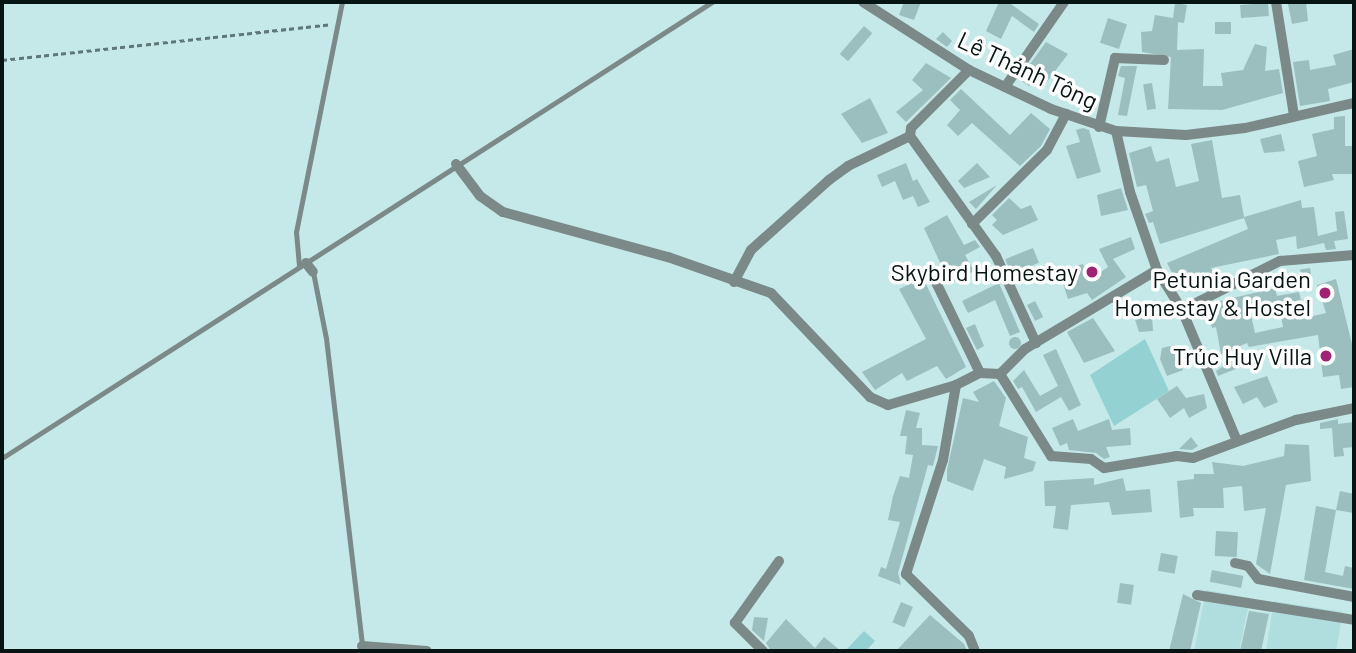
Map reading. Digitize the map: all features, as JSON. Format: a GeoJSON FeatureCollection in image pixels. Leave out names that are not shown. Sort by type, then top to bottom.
{"type":"FeatureCollection","features":[{"type":"Feature","properties":{"kind":"street","name":"Lê Thánh Tông"},"geometry":{"type":"LineString","coordinates":[[863,2],[969,70],[1066,114],[1116,131],[1186,135],[1354,103]]}},
{"type":"Feature","properties":{"kind":"street"},"geometry":{"type":"LineString","coordinates":[[1005,87],[1065,2]]}},
{"type":"Feature","properties":{"kind":"street"},"geometry":{"type":"LineString","coordinates":[[1276,2],[1294,116]]}},
{"type":"Feature","properties":{"kind":"street"},"geometry":{"type":"LineString","coordinates":[[1098,127],[1115,58],[1164,60]]}},
{"type":"Feature","properties":{"kind":"street"},"geometry":{"type":"LineString","coordinates":[[969,70],[911,128],[910,136],[1006,275],[1036,343]]}},
{"type":"Feature","properties":{"kind":"street"},"geometry":{"type":"LineString","coordinates":[[972,224],[1047,150],[1066,114]]}},
{"type":"Feature","properties":{"kind":"street"},"geometry":{"type":"LineString","coordinates":[[1116,131],[1130,192],[1157,270],[1182,310],[1237,441]]}},
{"type":"Feature","properties":{"kind":"street"},"geometry":{"type":"LineString","coordinates":[[734,282],[751,250],[829,180],[848,166],[910,136]]}},
{"type":"Feature","properties":{"kind":"street"},"geometry":{"type":"LineString","coordinates":[[456,164],[480,196],[503,212],[668,257],[771,293],[879,403],[888,405],[956,385],[980,373],[1000,373],[1036,343],[1157,270]]}},
{"type":"Feature","properties":{"kind":"street"},"geometry":{"type":"LineString","coordinates":[[1182,310],[1280,261],[1354,254]]}},
{"type":"Feature","properties":{"kind":"street"},"geometry":{"type":"LineString","coordinates":[[302,264],[313,272]]}},
{"type":"Feature","properties":{"kind":"street"},"geometry":{"type":"LineString","coordinates":[[930,270],[980,373]]}},
{"type":"Feature","properties":{"kind":"street"},"geometry":{"type":"LineString","coordinates":[[1000,373],[1056,460],[1091,459],[1107,468],[1177,456],[1193,458],[1237,441],[1354,408]]}},
{"type":"Feature","properties":{"kind":"street"},"geometry":{"type":"LineString","coordinates":[[956,385],[943,460],[906,574],[969,636],[975,651]]}},
{"type":"Feature","properties":{"kind":"street"},"geometry":{"type":"LineString","coordinates":[[762,651],[735,623],[779,561]]}},
{"type":"Feature","properties":{"kind":"street"},"geometry":{"type":"LineString","coordinates":[[1235,563],[1248,566],[1251,575],[1258,579],[1354,597]]}},
{"type":"Feature","properties":{"kind":"street"},"geometry":{"type":"LineString","coordinates":[[1197,596],[1354,620]]}},
{"type":"Feature","properties":{"kind":"street"},"geometry":{"type":"LineString","coordinates":[[362,646],[427,651]]}},
{"type":"Feature","properties":{"kind":"lane"},"geometry":{"type":"LineString","coordinates":[[302,264],[296,232],[342,2]]}},
{"type":"Feature","properties":{"kind":"lane"},"geometry":{"type":"LineString","coordinates":[[2,458],[712,2]]}},
{"type":"Feature","properties":{"kind":"lane"},"geometry":{"type":"LineString","coordinates":[[313,272],[326,338],[362,646]]}},
{"type":"Feature","properties":{"kind":"path"},"geometry":{"type":"LineString","coordinates":[[2,60],[338,23]]}},
{"type":"Feature","properties":{"kind":"shaded area"},"geometry":{"type":"Polygon","coordinates":[[[1145,339],[1169,391],[1114,426],[1090,375],[1145,339]]]}},
{"type":"Feature","properties":{"kind":"shaded area"},"geometry":{"type":"Polygon","coordinates":[[[1206,590],[1250,598],[1239,651],[1194,651],[1206,590]]]}},
{"type":"Feature","properties":{"kind":"shaded area"},"geometry":{"type":"Polygon","coordinates":[[[1274,601],[1343,612],[1336,651],[1266,651],[1274,601]]]}},
{"type":"Feature","properties":{"kind":"shaded area"},"geometry":{"type":"Polygon","coordinates":[[[864,631],[875,641],[866,651],[845,651],[864,631]]]}},
{"type":"Feature","properties":{"kind":"building"},"geometry":{"type":"Polygon","coordinates":[[[904,2],[921,2],[914,20],[899,15],[904,2]]]}},
{"type":"Feature","properties":{"kind":"building"},"geometry":{"type":"Polygon","coordinates":[[[999,2],[1008,2],[1039,24],[1034,32],[1012,16],[1001,39],[986,31],[999,2]]]}},
{"type":"Feature","properties":{"kind":"building"},"geometry":{"type":"Polygon","coordinates":[[[1306,2],[1308,21],[1292,24],[1288,4],[1306,2]]]}},
{"type":"Feature","properties":{"kind":"building"},"geometry":{"type":"Polygon","coordinates":[[[1175,3],[1187,5],[1184,23],[1178,22],[1177,50],[1204,49],[1203,86],[1223,86],[1221,73],[1243,70],[1255,44],[1267,47],[1265,71],[1279,69],[1283,93],[1222,110],[1168,109],[1171,57],[1142,52],[1141,32],[1152,31],[1155,15],[1173,18],[1175,3]]]}},
{"type":"Feature","properties":{"kind":"building"},"geometry":{"type":"Polygon","coordinates":[[[1268,3],[1269,16],[1241,18],[1240,5],[1268,3]]]}},
{"type":"Feature","properties":{"kind":"building"},"geometry":{"type":"Polygon","coordinates":[[[1108,18],[1127,24],[1119,49],[1100,43],[1108,18]]]}},
{"type":"Feature","properties":{"kind":"building"},"geometry":{"type":"Polygon","coordinates":[[[1215,22],[1231,22],[1231,34],[1215,34],[1215,22]]]}},
{"type":"Feature","properties":{"kind":"building"},"geometry":{"type":"Polygon","coordinates":[[[864,26],[872,33],[848,61],[840,54],[864,26]]]}},
{"type":"Feature","properties":{"kind":"building"},"geometry":{"type":"Polygon","coordinates":[[[943,32],[952,41],[947,47],[936,39],[943,32]]]}},
{"type":"Feature","properties":{"kind":"building"},"geometry":{"type":"Polygon","coordinates":[[[1046,42],[1068,54],[1046,83],[1037,76],[1029,86],[1019,79],[1046,42]]]}},
{"type":"Feature","properties":{"kind":"building"},"geometry":{"type":"Polygon","coordinates":[[[1354,49],[1354,82],[1328,89],[1330,101],[1300,106],[1293,62],[1309,60],[1310,70],[1336,65],[1333,55],[1354,49]]]}},
{"type":"Feature","properties":{"kind":"building"},"geometry":{"type":"Polygon","coordinates":[[[926,63],[951,78],[906,122],[896,112],[923,90],[912,80],[926,63]]]}},
{"type":"Feature","properties":{"kind":"building"},"geometry":{"type":"Polygon","coordinates":[[[1121,66],[1137,66],[1127,116],[1118,115],[1125,78],[1118,76],[1121,66]]]}},
{"type":"Feature","properties":{"kind":"building"},"geometry":{"type":"Polygon","coordinates":[[[1152,83],[1156,109],[1147,110],[1143,84],[1152,83]]]}},
{"type":"Feature","properties":{"kind":"building"},"geometry":{"type":"Polygon","coordinates":[[[961,89],[1010,135],[1031,113],[1050,129],[1041,146],[1020,166],[972,123],[958,136],[947,125],[960,110],[950,100],[961,89]]]}},
{"type":"Feature","properties":{"kind":"building"},"geometry":{"type":"Polygon","coordinates":[[[870,98],[888,133],[862,143],[841,114],[870,98]]]}},
{"type":"Feature","properties":{"kind":"building"},"geometry":{"type":"Polygon","coordinates":[[[1345,116],[1345,146],[1354,146],[1354,174],[1332,174],[1334,180],[1304,187],[1298,161],[1317,156],[1312,134],[1334,129],[1334,117],[1345,116]]]}},
{"type":"Feature","properties":{"kind":"building"},"geometry":{"type":"Polygon","coordinates":[[[1076,130],[1089,130],[1101,172],[1077,179],[1066,146],[1080,142],[1076,130]]]}},
{"type":"Feature","properties":{"kind":"building"},"geometry":{"type":"Polygon","coordinates":[[[1281,134],[1285,151],[1264,153],[1260,139],[1281,134]]]}},
{"type":"Feature","properties":{"kind":"building"},"geometry":{"type":"Polygon","coordinates":[[[1212,140],[1222,198],[1240,195],[1244,217],[1301,200],[1302,208],[1314,207],[1318,236],[1337,231],[1335,212],[1344,211],[1348,239],[1334,241],[1336,249],[1326,250],[1324,243],[1297,249],[1296,236],[1276,240],[1279,254],[1211,268],[1217,283],[1197,292],[1194,286],[1182,292],[1167,263],[1248,229],[1244,218],[1160,244],[1153,222],[1149,223],[1145,214],[1153,211],[1146,185],[1137,187],[1129,153],[1151,146],[1156,162],[1169,158],[1176,187],[1199,181],[1191,144],[1212,140]]]}},
{"type":"Feature","properties":{"kind":"building"},"geometry":{"type":"Polygon","coordinates":[[[906,163],[913,181],[917,179],[930,202],[918,207],[913,196],[903,200],[895,181],[882,187],[877,175],[906,163]]]}},
{"type":"Feature","properties":{"kind":"building"},"geometry":{"type":"Polygon","coordinates":[[[977,163],[990,177],[964,188],[958,181],[977,163]]]}},
{"type":"Feature","properties":{"kind":"building"},"geometry":{"type":"Polygon","coordinates":[[[997,185],[976,209],[969,202],[997,185]]]}},
{"type":"Feature","properties":{"kind":"building"},"geometry":{"type":"Polygon","coordinates":[[[1121,188],[1128,210],[1101,216],[1097,195],[1121,188]]]}},
{"type":"Feature","properties":{"kind":"building"},"geometry":{"type":"Polygon","coordinates":[[[1009,198],[1021,209],[1031,205],[1038,220],[1003,235],[992,225],[997,220],[992,215],[1009,198]]]}},
{"type":"Feature","properties":{"kind":"building"},"geometry":{"type":"Polygon","coordinates":[[[947,215],[964,245],[975,240],[980,247],[965,255],[974,271],[950,284],[924,228],[947,215]]]}},
{"type":"Feature","properties":{"kind":"building"},"geometry":{"type":"Polygon","coordinates":[[[1131,237],[1135,249],[1113,259],[1126,277],[1092,300],[1087,293],[1068,299],[1059,271],[1083,264],[1088,281],[1108,267],[1099,249],[1131,237]]]}},
{"type":"Feature","properties":{"kind":"building"},"geometry":{"type":"Polygon","coordinates":[[[1033,248],[1039,263],[1011,274],[1005,259],[1033,248]]]}},
{"type":"Feature","properties":{"kind":"building"},"geometry":{"type":"Polygon","coordinates":[[[1310,268],[1313,289],[1303,290],[1300,269],[1310,268]]]}},
{"type":"Feature","properties":{"kind":"building"},"geometry":{"type":"Polygon","coordinates":[[[923,278],[966,367],[946,379],[937,366],[907,381],[902,373],[875,390],[862,372],[926,339],[899,289],[923,278]]]}},
{"type":"Feature","properties":{"kind":"building"},"geometry":{"type":"Polygon","coordinates":[[[1336,279],[1352,344],[1354,387],[1341,389],[1339,375],[1323,377],[1318,335],[1249,347],[1247,343],[1221,354],[1216,327],[1212,328],[1209,318],[1219,315],[1216,302],[1275,288],[1277,296],[1299,292],[1301,300],[1291,302],[1294,317],[1305,318],[1326,313],[1317,285],[1336,279]],[[1279,305],[1250,311],[1255,333],[1283,327],[1279,305]]]}},
{"type":"Feature","properties":{"kind":"building"},"geometry":{"type":"Polygon","coordinates":[[[999,283],[1020,332],[1010,336],[995,300],[968,313],[962,301],[999,283]]]}},
{"type":"Feature","properties":{"kind":"building"},"geometry":{"type":"Polygon","coordinates":[[[1157,300],[1161,313],[1152,316],[1153,331],[1139,332],[1131,307],[1157,300]]]}},
{"type":"Feature","properties":{"kind":"building"},"geometry":{"type":"Polygon","coordinates":[[[1035,301],[1043,317],[1035,321],[1027,305],[1035,301]]]}},
{"type":"Feature","properties":{"kind":"building"},"geometry":{"type":"Polygon","coordinates":[[[1093,318],[1115,351],[1084,363],[1067,332],[1093,318]]]}},
{"type":"Feature","properties":{"kind":"building"},"geometry":{"type":"Polygon","coordinates":[[[975,324],[984,346],[977,350],[966,328],[975,324]]]}},
{"type":"Feature","properties":{"kind":"building"},"geometry":{"type":"Polygon","coordinates":[[[1015,337],[1021,343],[1015,349],[1009,343],[1015,337]]]}},
{"type":"Feature","properties":{"kind":"building"},"geometry":{"type":"Polygon","coordinates":[[[1175,345],[1183,370],[1167,376],[1160,359],[1162,348],[1175,345]]]}},
{"type":"Feature","properties":{"kind":"building"},"geometry":{"type":"Polygon","coordinates":[[[1056,349],[1081,405],[1069,411],[1061,397],[1036,412],[1022,387],[1018,389],[1013,381],[1024,370],[1040,396],[1058,386],[1043,355],[1056,349]]]}},
{"type":"Feature","properties":{"kind":"building"},"geometry":{"type":"Polygon","coordinates":[[[1246,350],[1251,363],[1218,376],[1216,371],[1246,350]]]}},
{"type":"Feature","properties":{"kind":"building"},"geometry":{"type":"Polygon","coordinates":[[[1267,376],[1278,402],[1264,408],[1257,397],[1243,404],[1234,387],[1267,376]]]}},
{"type":"Feature","properties":{"kind":"building"},"geometry":{"type":"Polygon","coordinates":[[[994,381],[1006,398],[999,426],[1028,437],[1024,458],[1036,462],[1033,471],[1004,479],[1006,467],[984,459],[973,491],[947,481],[947,470],[963,398],[979,402],[973,392],[994,381]]]}},
{"type":"Feature","properties":{"kind":"building"},"geometry":{"type":"Polygon","coordinates":[[[1177,386],[1186,398],[1204,394],[1207,408],[1189,418],[1184,408],[1170,418],[1157,399],[1177,386]]]}},
{"type":"Feature","properties":{"kind":"building"},"geometry":{"type":"Polygon","coordinates":[[[906,410],[920,413],[916,428],[922,428],[922,445],[938,446],[933,466],[928,465],[898,573],[901,585],[878,576],[881,567],[886,569],[900,522],[888,520],[893,496],[900,476],[909,478],[913,455],[905,454],[907,436],[900,436],[906,410]]]}},
{"type":"Feature","properties":{"kind":"building"},"geometry":{"type":"Polygon","coordinates":[[[1073,419],[1078,431],[1109,419],[1112,430],[1130,428],[1131,445],[1106,447],[1110,457],[1104,459],[1096,453],[1069,450],[1067,443],[1060,446],[1052,428],[1073,419]]]}},
{"type":"Feature","properties":{"kind":"building"},"geometry":{"type":"Polygon","coordinates":[[[1338,419],[1338,424],[1354,422],[1354,447],[1343,448],[1344,456],[1334,457],[1332,428],[1320,429],[1320,423],[1338,419]]]}},
{"type":"Feature","properties":{"kind":"building"},"geometry":{"type":"Polygon","coordinates":[[[1191,437],[1198,446],[1192,450],[1179,449],[1191,437]]]}},
{"type":"Feature","properties":{"kind":"building"},"geometry":{"type":"Polygon","coordinates":[[[1285,444],[1309,445],[1311,481],[1286,485],[1270,574],[1256,564],[1266,508],[1244,511],[1242,486],[1223,488],[1224,508],[1193,508],[1194,516],[1180,518],[1177,481],[1194,479],[1194,474],[1214,474],[1212,462],[1243,466],[1284,456],[1285,444]]]}},
{"type":"Feature","properties":{"kind":"building"},"geometry":{"type":"Polygon","coordinates":[[[1094,478],[1094,485],[1123,478],[1126,491],[1150,489],[1152,512],[1112,515],[1109,502],[1071,505],[1068,530],[1053,528],[1056,506],[1045,506],[1044,481],[1094,478]]]}},
{"type":"Feature","properties":{"kind":"building"},"geometry":{"type":"Polygon","coordinates":[[[1340,491],[1354,494],[1354,513],[1336,510],[1340,491]]]}},
{"type":"Feature","properties":{"kind":"building"},"geometry":{"type":"Polygon","coordinates":[[[1316,506],[1336,510],[1325,572],[1343,576],[1345,566],[1354,568],[1354,589],[1304,580],[1316,506]]]}},
{"type":"Feature","properties":{"kind":"building"},"geometry":{"type":"Polygon","coordinates":[[[1216,531],[1238,532],[1237,557],[1215,556],[1216,531]]]}},
{"type":"Feature","properties":{"kind":"building"},"geometry":{"type":"Polygon","coordinates":[[[1161,553],[1178,556],[1175,574],[1158,571],[1161,553]]]}},
{"type":"Feature","properties":{"kind":"building"},"geometry":{"type":"Polygon","coordinates":[[[1212,570],[1243,576],[1241,588],[1210,582],[1212,570]]]}},
{"type":"Feature","properties":{"kind":"building"},"geometry":{"type":"Polygon","coordinates":[[[1120,583],[1134,585],[1131,605],[1117,603],[1120,583]]]}},
{"type":"Feature","properties":{"kind":"building"},"geometry":{"type":"Polygon","coordinates":[[[1183,594],[1201,603],[1190,651],[1169,651],[1183,594]]]}},
{"type":"Feature","properties":{"kind":"building"},"geometry":{"type":"Polygon","coordinates":[[[901,602],[913,607],[904,627],[892,622],[901,602]]]}},
{"type":"Feature","properties":{"kind":"building"},"geometry":{"type":"Polygon","coordinates":[[[1249,611],[1269,614],[1261,651],[1240,651],[1249,611]]]}},
{"type":"Feature","properties":{"kind":"building"},"geometry":{"type":"Polygon","coordinates":[[[930,615],[964,644],[967,651],[896,651],[930,615]]]}},
{"type":"Feature","properties":{"kind":"building"},"geometry":{"type":"Polygon","coordinates":[[[754,617],[768,618],[764,641],[752,630],[754,617]]]}},
{"type":"Feature","properties":{"kind":"building"},"geometry":{"type":"Polygon","coordinates":[[[786,619],[815,648],[824,637],[841,651],[771,651],[766,643],[786,619]]]}},
{"type":"Feature","properties":{"kind":"place","name":"Skybird Homestay"},"geometry":{"type":"Point","coordinates":[1092,272]}},
{"type":"Feature","properties":{"kind":"place","name":"Petunia Garden Homestay & Hostel"},"geometry":{"type":"Point","coordinates":[1325,293]}},
{"type":"Feature","properties":{"kind":"place","name":"Trúc Huy Villa"},"geometry":{"type":"Point","coordinates":[1326,356]}}]}
